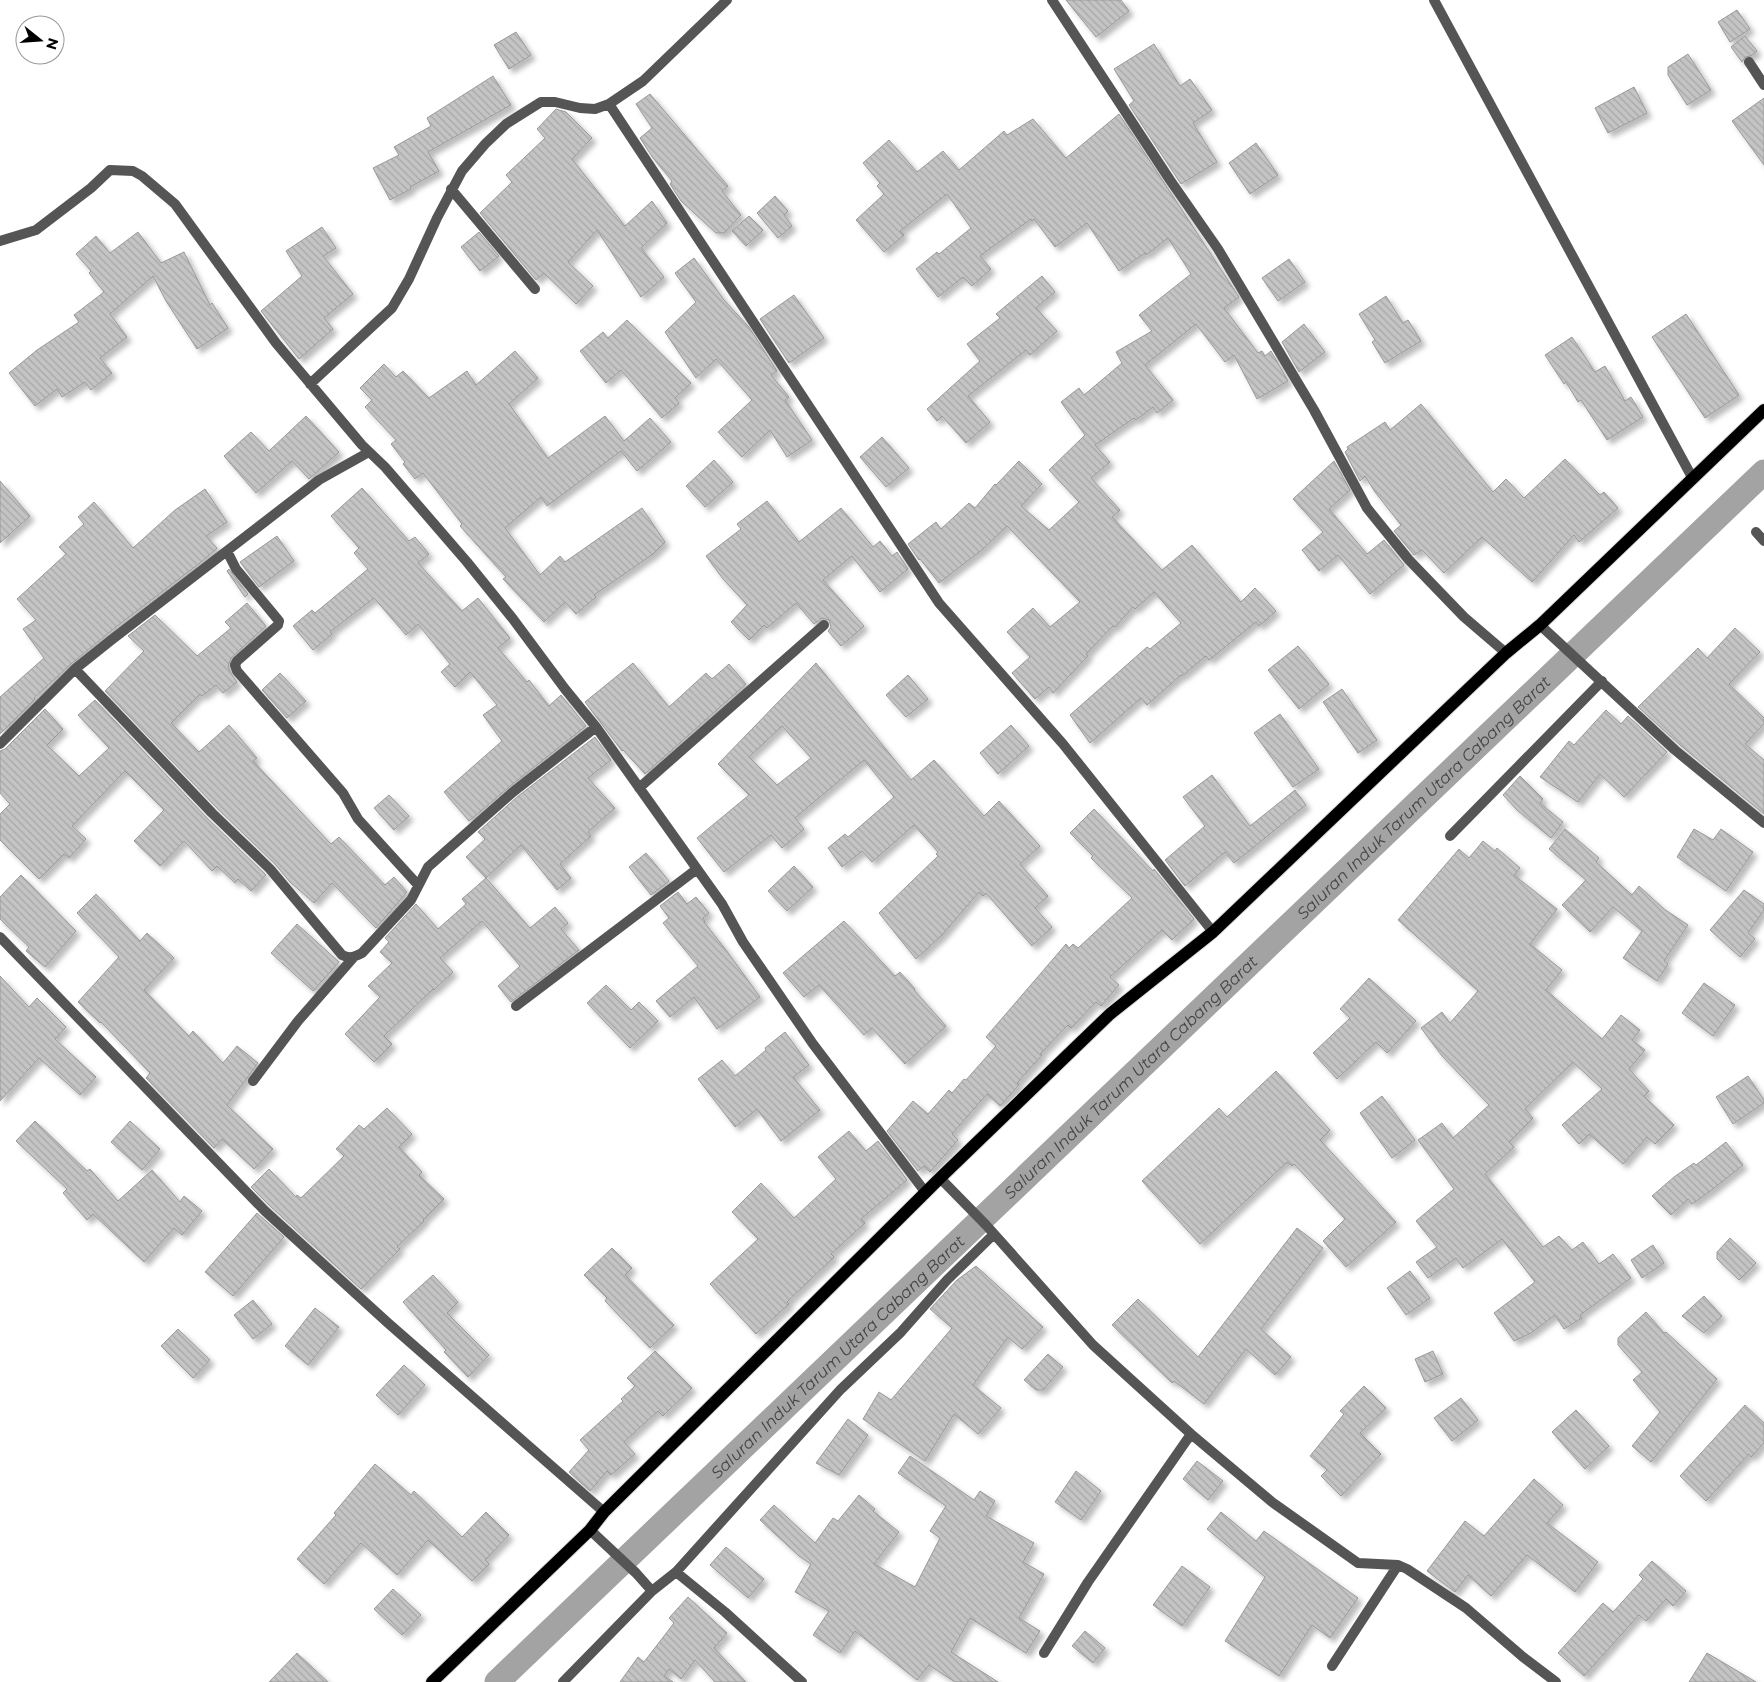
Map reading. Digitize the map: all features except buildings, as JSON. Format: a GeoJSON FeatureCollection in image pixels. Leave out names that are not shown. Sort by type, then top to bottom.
{"type":"FeatureCollection","features":[{"type":"Feature","properties":{"kind":"main road"},"geometry":{"type":"LineString","coordinates":[[432,1682],[590,1530],[604,1512],[940,1178],[1110,1014],[1213,932],[1506,653],[1540,625],[1764,410]]}},
{"type":"Feature","properties":{"kind":"street"},"geometry":{"type":"LineString","coordinates":[[310,384],[392,308],[409,279],[451,189],[462,171],[486,143],[506,124],[541,102],[555,102],[580,108],[595,109],[609,104],[642,81],[727,0]]}},
{"type":"Feature","properties":{"kind":"street"},"geometry":{"type":"LineString","coordinates":[[1052,0],[1170,180],[1218,249],[1314,410],[1367,508],[1409,560],[1450,603],[1506,653]]}},
{"type":"Feature","properties":{"kind":"street"},"geometry":{"type":"LineString","coordinates":[[1434,0],[1693,478]]}},
{"type":"Feature","properties":{"kind":"street"},"geometry":{"type":"LineString","coordinates":[[1749,62],[1764,85]]}},
{"type":"Feature","properties":{"kind":"street"},"geometry":{"type":"LineString","coordinates":[[609,104],[939,603],[1063,744],[1213,932]]}},
{"type":"Feature","properties":{"kind":"street"},"geometry":{"type":"LineString","coordinates":[[0,241],[36,230],[91,188],[110,170],[133,171],[150,182],[175,204],[276,343],[369,452],[385,467],[467,562],[596,727],[722,904],[743,942],[814,1044],[926,1193]]}},
{"type":"Feature","properties":{"kind":"street"},"geometry":{"type":"LineString","coordinates":[[451,189],[535,289]]}},
{"type":"Feature","properties":{"kind":"street"},"geometry":{"type":"LineString","coordinates":[[0,744],[75,669],[319,480],[369,452]]}},
{"type":"Feature","properties":{"kind":"street"},"geometry":{"type":"LineString","coordinates":[[1756,532],[1764,541]]}},
{"type":"Feature","properties":{"kind":"street"},"geometry":{"type":"LineString","coordinates":[[227,552],[236,569],[279,621],[278,626],[237,661],[235,665],[237,671],[343,793],[358,820],[418,886]]}},
{"type":"Feature","properties":{"kind":"street"},"geometry":{"type":"LineString","coordinates":[[639,788],[824,625]]}},
{"type":"Feature","properties":{"kind":"street"},"geometry":{"type":"LineString","coordinates":[[1540,625],[1675,750],[1764,823]]}},
{"type":"Feature","properties":{"kind":"street"},"geometry":{"type":"LineString","coordinates":[[75,669],[212,813],[270,868],[342,955],[353,958]]}},
{"type":"Feature","properties":{"kind":"street"},"geometry":{"type":"LineString","coordinates":[[1450,836],[1602,681]]}},
{"type":"Feature","properties":{"kind":"street"},"geometry":{"type":"LineString","coordinates":[[253,1081],[298,1022],[353,958],[362,954],[411,900],[428,867],[513,792],[596,727]]}},
{"type":"Feature","properties":{"kind":"street"},"geometry":{"type":"LineString","coordinates":[[516,1006],[697,869]]}},
{"type":"Feature","properties":{"kind":"street"},"geometry":{"type":"LineString","coordinates":[[0,937],[265,1211],[388,1323],[604,1512]]}},
{"type":"Feature","properties":{"kind":"street"},"geometry":{"type":"LineString","coordinates":[[940,1178],[986,1225],[1093,1346],[1190,1434],[1272,1502],[1358,1563],[1398,1565],[1407,1569],[1466,1608],[1523,1657],[1556,1682]]}},
{"type":"Feature","properties":{"kind":"street"},"geometry":{"type":"LineString","coordinates":[[563,1682],[652,1591],[676,1572],[841,1389],[901,1332],[947,1280],[993,1235]]}},
{"type":"Feature","properties":{"kind":"street"},"geometry":{"type":"LineString","coordinates":[[1044,1653],[1088,1582],[1190,1434]]}},
{"type":"Feature","properties":{"kind":"street"},"geometry":{"type":"LineString","coordinates":[[590,1530],[636,1573],[652,1591]]}},
{"type":"Feature","properties":{"kind":"street"},"geometry":{"type":"LineString","coordinates":[[1332,1666],[1398,1565]]}},
{"type":"Feature","properties":{"kind":"street"},"geometry":{"type":"LineString","coordinates":[[676,1572],[725,1612],[802,1682]]}},
{"type":"Feature","properties":{"kind":"waterway","name":"Saluran Induk Tarum Utara Cabang Barat"},"geometry":{"type":"LineString","coordinates":[[497,1682],[1764,472]]}}]}
